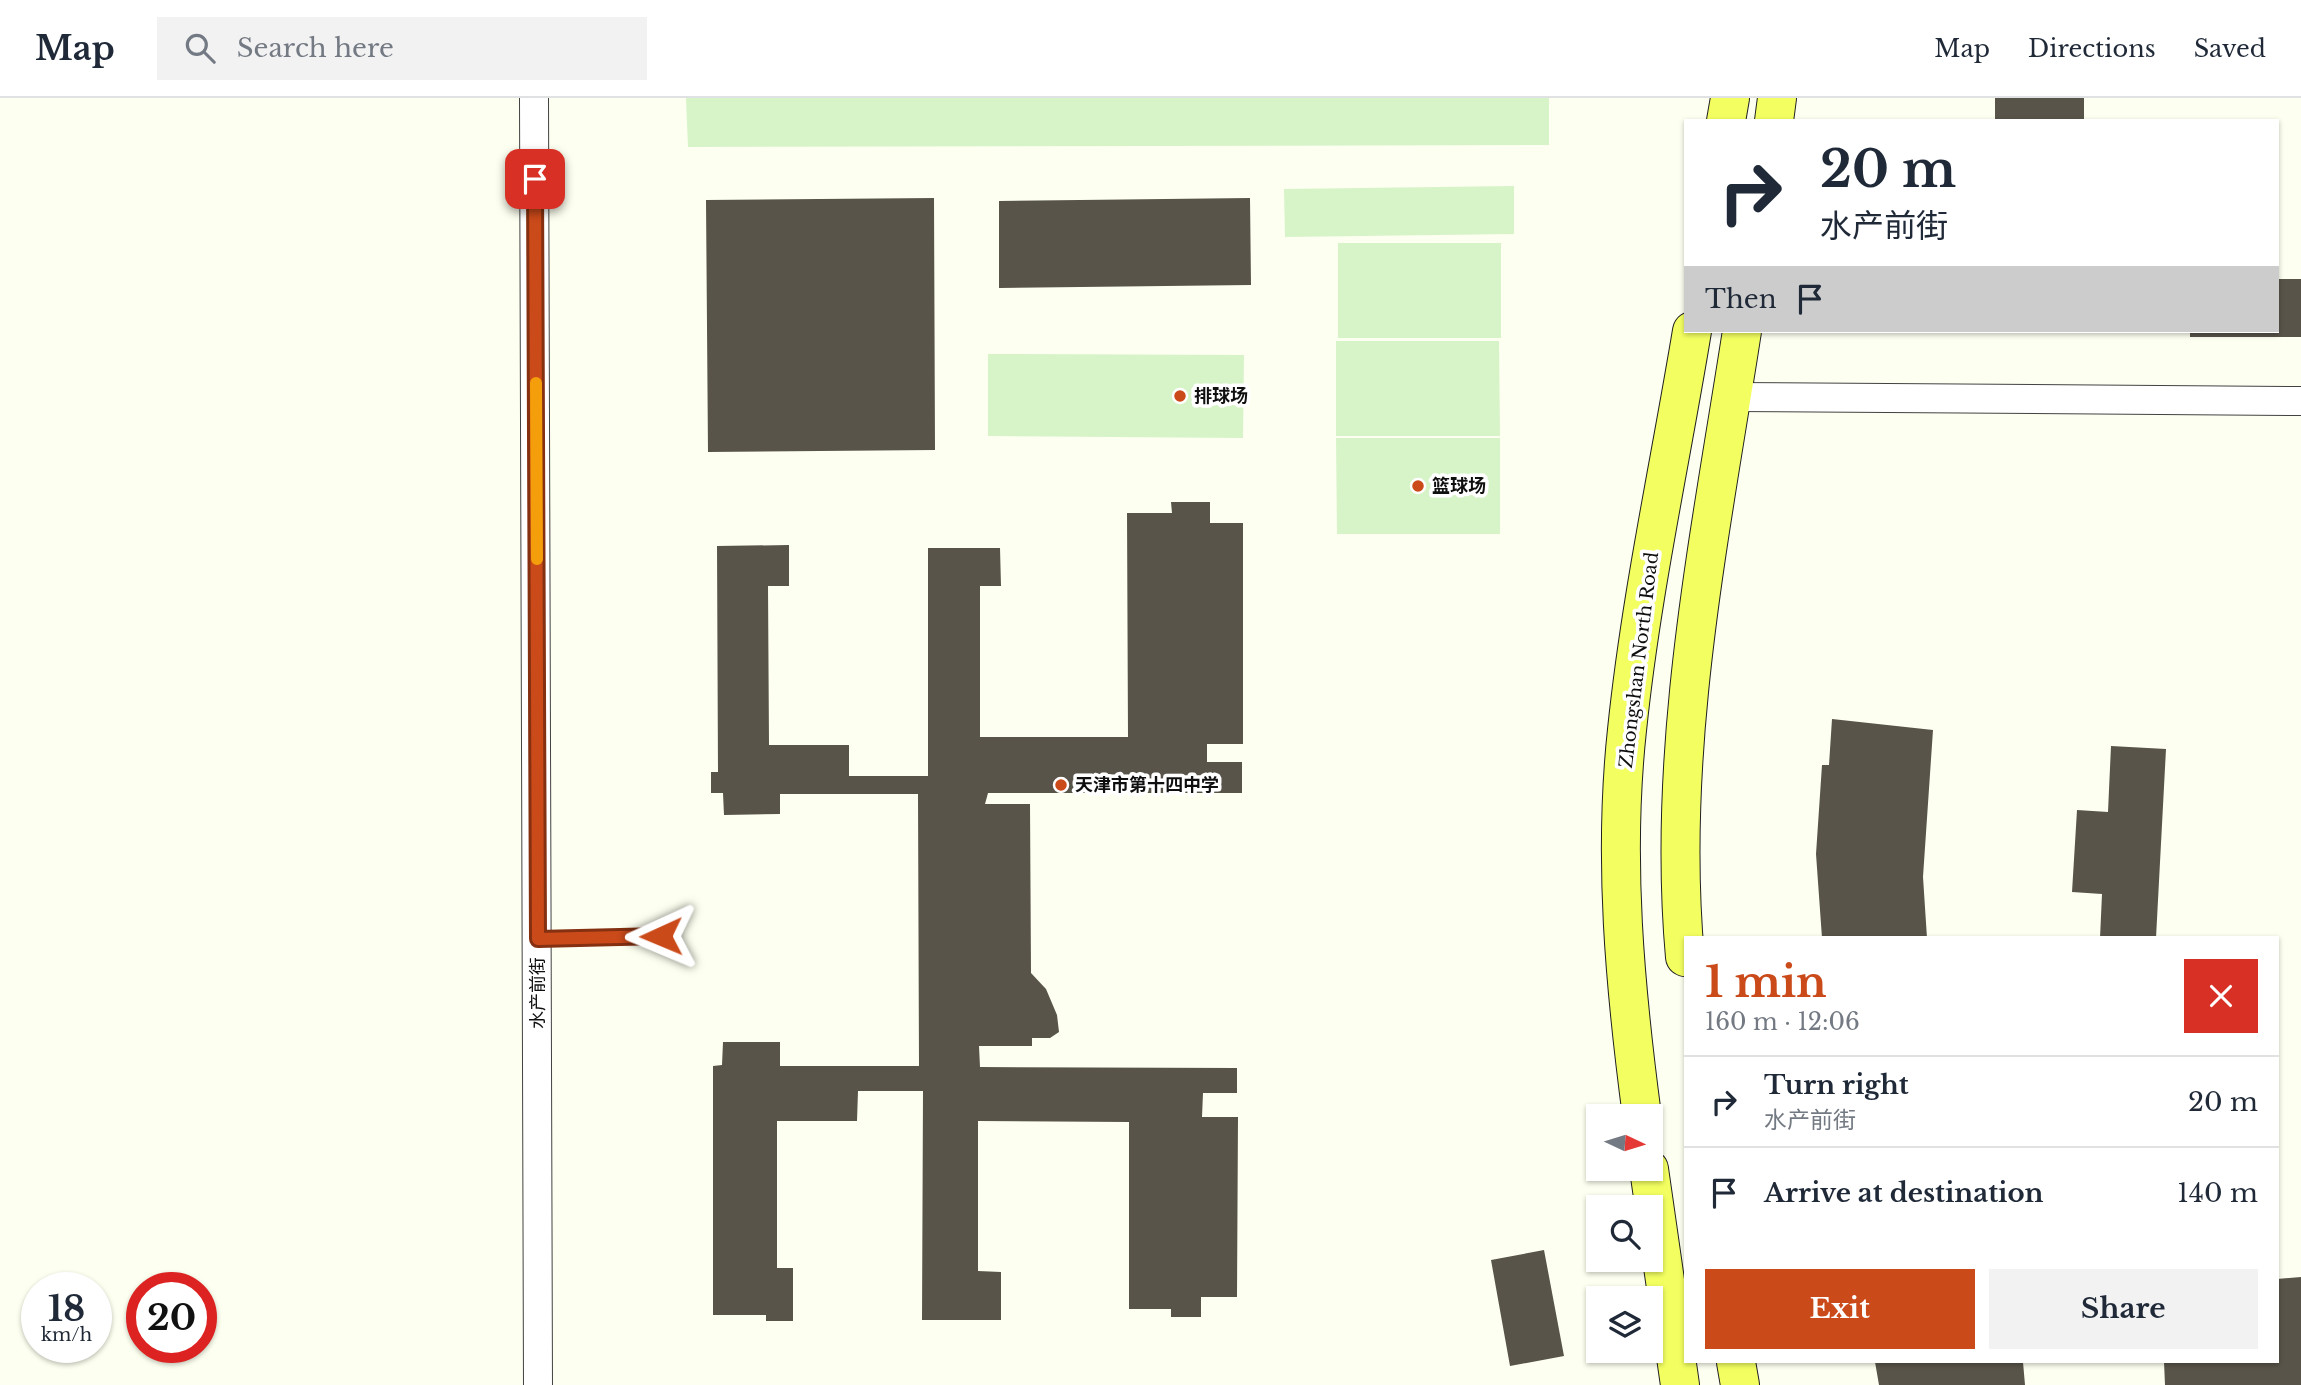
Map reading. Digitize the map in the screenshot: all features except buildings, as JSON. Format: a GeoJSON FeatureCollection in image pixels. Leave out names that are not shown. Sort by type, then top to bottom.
{"type":"FeatureCollection","features":[{"type":"Feature","properties":{"kind":"main road"},"geometry":{"type":"LineString","coordinates":[[1726,119],[1730,98]]}},
{"type":"Feature","properties":{"kind":"main road"},"geometry":{"type":"LineString","coordinates":[[1774,119],[1777,98]]}},
{"type":"Feature","properties":{"kind":"main road","name":"Zhongshan North Road"},"geometry":{"type":"LineString","coordinates":[[1640,1104],[1629,1023],[1622,919],[1620,841],[1626,732],[1640,623],[1692,333]]}},
{"type":"Feature","properties":{"kind":"main road"},"geometry":{"type":"LineString","coordinates":[[1685,936],[1683,840],[1693,650],[1742,333]]}},
{"type":"Feature","properties":{"kind":"main road"},"geometry":{"type":"LineString","coordinates":[[1651,1181],[1680,1385]]}},
{"type":"Feature","properties":{"kind":"main road"},"geometry":{"type":"LineString","coordinates":[[1736,1363],[1740,1385]]}},
{"type":"Feature","properties":{"kind":"street","name":"水产前街"},"geometry":{"type":"LineString","coordinates":[[534,98],[538,1385]]}},
{"type":"Feature","properties":{"kind":"street"},"geometry":{"type":"LineString","coordinates":[[1732,397],[2301,401]]}},
{"type":"Feature","properties":{"kind":"lane"},"geometry":{"type":"LineString","coordinates":[[538,939],[661,936]]}},
{"type":"Feature","properties":{"kind":"green space"},"geometry":{"type":"Polygon","coordinates":[[[686,98],[1549,98],[1549,145],[688,147],[686,98]]]}},
{"type":"Feature","properties":{"kind":"green space"},"geometry":{"type":"Polygon","coordinates":[[[1514,186],[1514,234],[1285,237],[1284,189],[1514,186]]]}},
{"type":"Feature","properties":{"kind":"green space"},"geometry":{"type":"Polygon","coordinates":[[[1338,243],[1501,243],[1501,338],[1338,338],[1338,243]]]}},
{"type":"Feature","properties":{"kind":"green space","name":"篮球场"},"geometry":{"type":"Polygon","coordinates":[[[1336,341],[1499,341],[1500,436],[1336,436],[1336,341]]]}},
{"type":"Feature","properties":{"kind":"green space"},"geometry":{"type":"Polygon","coordinates":[[[988,354],[1244,355],[1243,438],[988,436],[988,354]]]}},
{"type":"Feature","properties":{"kind":"green space","name":"篮球场"},"geometry":{"type":"Polygon","coordinates":[[[1336,438],[1500,438],[1500,534],[1337,534],[1336,438]]]}},
{"type":"Feature","properties":{"kind":"slow traffic"},"geometry":{"type":"LineString","coordinates":[[536,383],[537,559]]}},
{"type":"Feature","properties":{"kind":"place","name":"排球场"},"geometry":{"type":"Point","coordinates":[1180,396]}},
{"type":"Feature","properties":{"kind":"place","name":"篮球场"},"geometry":{"type":"Point","coordinates":[1418,486]}},
{"type":"Feature","properties":{"kind":"place","name":"天津市第十四中学"},"geometry":{"type":"Point","coordinates":[1061,785]}},
{"type":"Feature","properties":{"kind":"route"},"geometry":{"type":"LineString","coordinates":[[535,179],[538,939],[661,936]]}}]}
